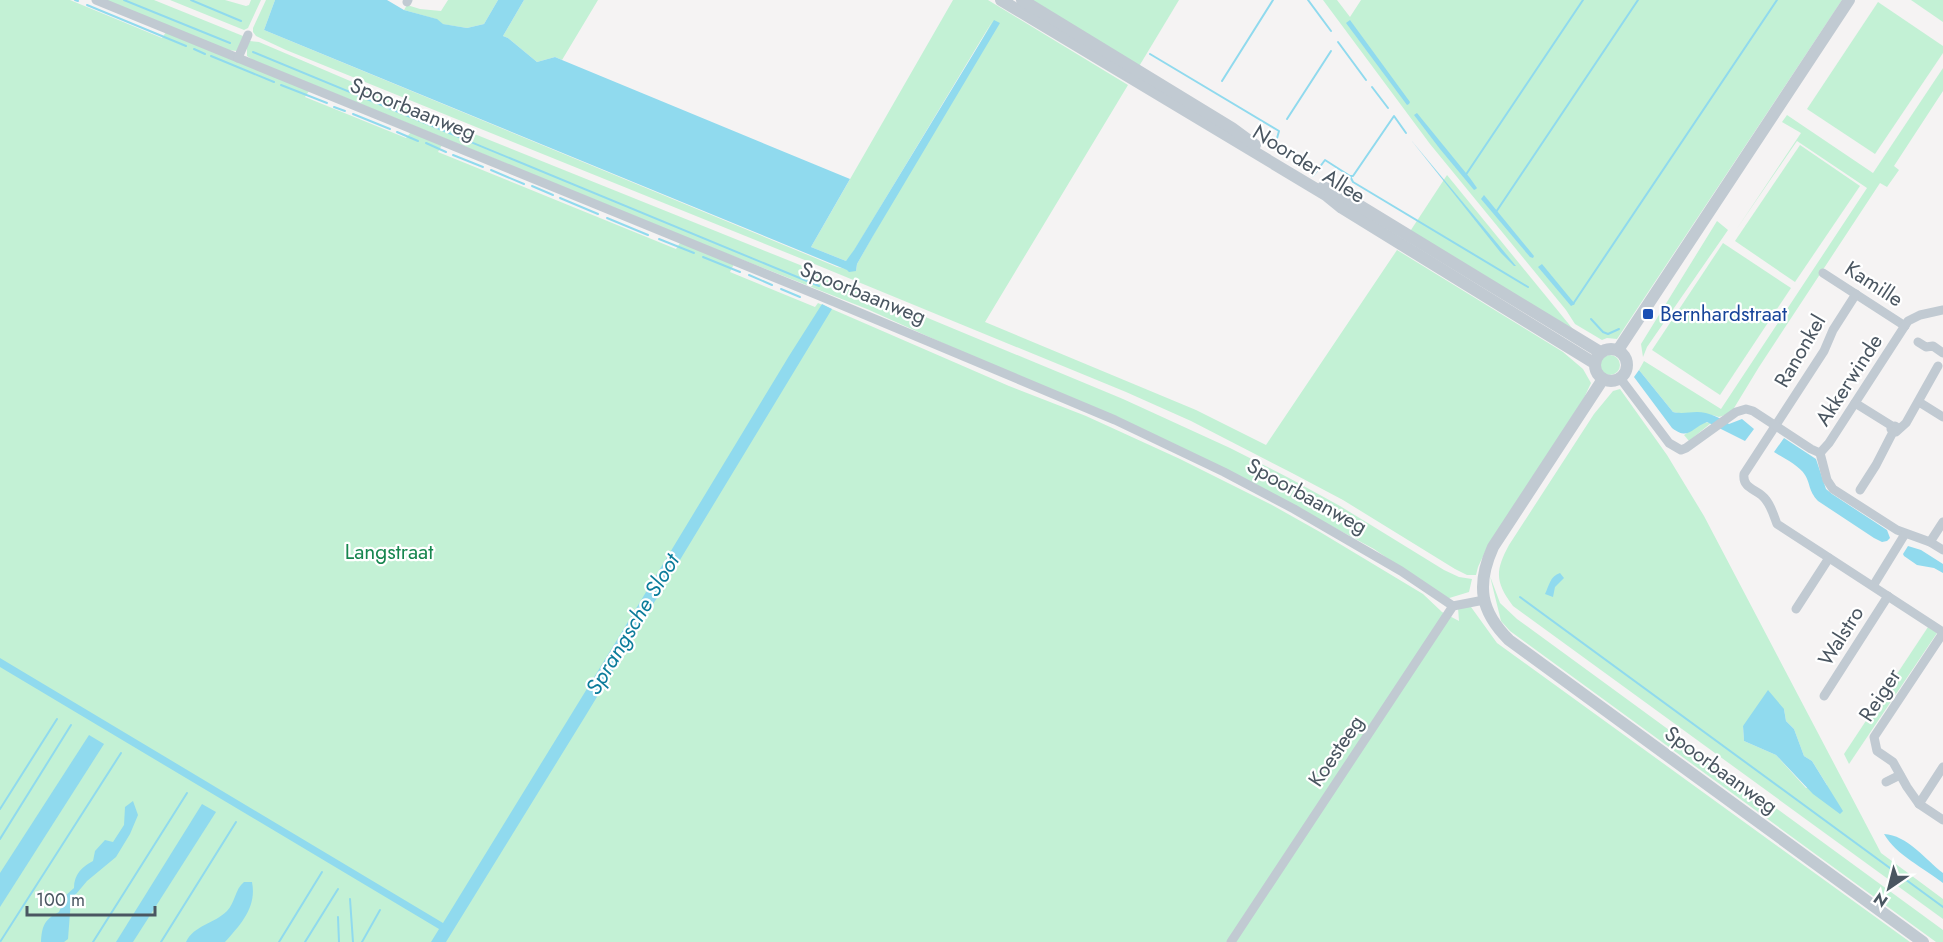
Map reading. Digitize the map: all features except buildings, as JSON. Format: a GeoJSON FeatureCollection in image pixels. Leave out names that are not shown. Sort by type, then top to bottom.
{"type":"FeatureCollection","features":[{"type":"Feature","properties":{"kind":"street","name":"Spoorbaanweg"},"geometry":{"type":"LineString","coordinates":[[96,0],[820,296],[1115,420],[1224,472],[1294,509],[1401,571],[1453,606]]}},
{"type":"Feature","properties":{"kind":"street","name":"Noorder Allee"},"geometry":{"type":"LineString","coordinates":[[1001,0],[1163,92]]}},
{"type":"Feature","properties":{"kind":"street","name":"Noorder Allee"},"geometry":{"type":"LineString","coordinates":[[1022,0],[1326,195],[1342,208],[1597,357]]}},
{"type":"Feature","properties":{"kind":"street"},"geometry":{"type":"LineString","coordinates":[[1618,350],[1849,0]]}},
{"type":"Feature","properties":{"kind":"street"},"geometry":{"type":"LineString","coordinates":[[238,58],[248,35]]}},
{"type":"Feature","properties":{"kind":"street","name":"Kamille"},"geometry":{"type":"LineString","coordinates":[[1823,273],[1905,326]]}},
{"type":"Feature","properties":{"kind":"street","name":"Ranonkel"},"geometry":{"type":"LineString","coordinates":[[1776,426],[1824,351],[1833,330],[1856,294]]}},
{"type":"Feature","properties":{"kind":"street","name":"Akkerwinde"},"geometry":{"type":"LineString","coordinates":[[1620,378],[1669,443],[1680,450],[1737,412],[1746,409],[1753,411],[1820,453],[1856,403],[1905,326],[1913,318],[1943,310]]}},
{"type":"Feature","properties":{"kind":"street"},"geometry":{"type":"LineString","coordinates":[[1918,342],[1926,347],[1933,346],[1943,353]]}},
{"type":"Feature","properties":{"kind":"street"},"geometry":{"type":"LineString","coordinates":[[1609,348],[1618,350],[1627,362],[1626,372],[1620,378],[1610,381],[1603,379],[1598,375],[1597,357],[1609,348]]}},
{"type":"Feature","properties":{"kind":"street"},"geometry":{"type":"LineString","coordinates":[[1860,490],[1895,429],[1906,423],[1938,366]]}},
{"type":"Feature","properties":{"kind":"street","name":"Spoorbaanweg"},"geometry":{"type":"LineString","coordinates":[[1603,379],[1493,547],[1482,579],[1484,600],[1490,617],[1509,640],[1923,942]]}},
{"type":"Feature","properties":{"kind":"street"},"geometry":{"type":"LineString","coordinates":[[1919,402],[1943,417]]}},
{"type":"Feature","properties":{"kind":"street"},"geometry":{"type":"LineString","coordinates":[[1856,403],[1895,429]]}},
{"type":"Feature","properties":{"kind":"street","name":"Walstro"},"geometry":{"type":"LineString","coordinates":[[1776,426],[1744,474],[1744,482],[1766,498],[1777,524],[1943,632]]}},
{"type":"Feature","properties":{"kind":"street"},"geometry":{"type":"LineString","coordinates":[[1820,453],[1829,485],[1905,534],[1930,542],[1943,550]]}},
{"type":"Feature","properties":{"kind":"street"},"geometry":{"type":"LineString","coordinates":[[1930,542],[1943,522]]}},
{"type":"Feature","properties":{"kind":"street"},"geometry":{"type":"LineString","coordinates":[[1873,586],[1905,534]]}},
{"type":"Feature","properties":{"kind":"street"},"geometry":{"type":"LineString","coordinates":[[1796,609],[1829,558]]}},
{"type":"Feature","properties":{"kind":"street","name":"Walstro"},"geometry":{"type":"LineString","coordinates":[[1824,696],[1888,596]]}},
{"type":"Feature","properties":{"kind":"street"},"geometry":{"type":"LineString","coordinates":[[1453,606],[1484,600]]}},
{"type":"Feature","properties":{"kind":"street","name":"Koesteeg"},"geometry":{"type":"LineString","coordinates":[[1231,942],[1453,606]]}},
{"type":"Feature","properties":{"kind":"street","name":"Reiger"},"geometry":{"type":"LineString","coordinates":[[1943,632],[1874,737],[1877,751],[1893,762],[1919,804],[1943,820]]}},
{"type":"Feature","properties":{"kind":"street"},"geometry":{"type":"LineString","coordinates":[[1919,804],[1943,767]]}},
{"type":"Feature","properties":{"kind":"street"},"geometry":{"type":"LineString","coordinates":[[1886,782],[1900,775]]}},
{"type":"Feature","properties":{"kind":"green space","name":"Langstraat"},"geometry":{"type":"Polygon","coordinates":[[[0,0],[70,0],[162,38],[166,32],[309,91],[305,97],[406,138],[411,132],[442,145],[438,152],[676,249],[680,243],[734,264],[730,272],[815,307],[818,303],[1009,386],[1086,416],[1180,459],[1320,532],[1423,594],[1442,612],[1459,621],[1458,608],[1471,607],[1497,643],[1910,942],[0,942],[0,0]]]}},
{"type":"Feature","properties":{"kind":"green space"},"geometry":{"type":"Polygon","coordinates":[[[105,0],[154,0],[243,36],[237,51],[227,50],[105,0]]]}},
{"type":"Feature","properties":{"kind":"green space"},"geometry":{"type":"Polygon","coordinates":[[[170,0],[225,0],[246,6],[251,0],[261,0],[248,28],[244,30],[170,0]]]}},
{"type":"Feature","properties":{"kind":"green space"},"geometry":{"type":"Polygon","coordinates":[[[266,0],[275,0],[264,30],[837,267],[856,271],[857,264],[993,20],[849,259],[846,261],[811,247],[953,0],[988,0],[1128,85],[985,322],[1196,410],[1266,445],[1397,250],[1563,352],[1583,369],[1591,383],[1584,398],[1485,552],[1476,575],[1467,575],[1343,500],[1191,421],[1126,392],[256,36],[253,28],[266,0]]]}},
{"type":"Feature","properties":{"kind":"green space"},"geometry":{"type":"Polygon","coordinates":[[[448,0],[498,0],[484,24],[467,28],[442,24],[436,19],[404,10],[407,5],[441,11],[448,0]]]}},
{"type":"Feature","properties":{"kind":"green space"},"geometry":{"type":"Polygon","coordinates":[[[524,0],[598,0],[562,60],[555,57],[537,62],[503,36],[524,0]]]}},
{"type":"Feature","properties":{"kind":"green space"},"geometry":{"type":"Polygon","coordinates":[[[1026,0],[1179,0],[1138,68],[1026,0]]]}},
{"type":"Feature","properties":{"kind":"green space"},"geometry":{"type":"Polygon","coordinates":[[[1323,0],[1337,0],[1350,17],[1361,0],[1842,0],[1617,339],[1602,340],[1575,324],[1430,144],[1323,0]]]}},
{"type":"Feature","properties":{"kind":"green space"},"geometry":{"type":"Polygon","coordinates":[[[1911,0],[1943,0],[1943,22],[1911,0]]]}},
{"type":"Feature","properties":{"kind":"green space"},"geometry":{"type":"Polygon","coordinates":[[[1878,2],[1943,46],[1943,53],[1875,154],[1807,109],[1878,2]]]}},
{"type":"Feature","properties":{"kind":"green space"},"geometry":{"type":"Polygon","coordinates":[[[250,41],[259,42],[467,131],[810,269],[1123,399],[1289,478],[1340,506],[1444,570],[1459,577],[1472,579],[1469,592],[1446,599],[1374,549],[1240,477],[867,309],[253,60],[247,56],[247,46],[250,41]]]}},
{"type":"Feature","properties":{"kind":"green space"},"geometry":{"type":"Polygon","coordinates":[[[1943,68],[1943,91],[1894,166],[1899,170],[1887,187],[1880,183],[1731,413],[1719,417],[1673,412],[1639,370],[1644,361],[1721,409],[1867,188],[1797,141],[1736,230],[1801,133],[1782,122],[1787,115],[1873,173],[1943,68]]]}},
{"type":"Feature","properties":{"kind":"green space"},"geometry":{"type":"Polygon","coordinates":[[[1800,145],[1860,186],[1795,282],[1735,241],[1800,145]]]}},
{"type":"Feature","properties":{"kind":"green space"},"geometry":{"type":"Polygon","coordinates":[[[1447,175],[1572,328],[1575,334],[1409,233],[1447,175]]]}},
{"type":"Feature","properties":{"kind":"green space"},"geometry":{"type":"Polygon","coordinates":[[[1717,221],[1728,230],[1647,347],[1643,357],[1641,344],[1717,221]]]}},
{"type":"Feature","properties":{"kind":"green space"},"geometry":{"type":"Polygon","coordinates":[[[1723,243],[1791,288],[1720,395],[1652,350],[1723,243]]]}},
{"type":"Feature","properties":{"kind":"green space"},"geometry":{"type":"Polygon","coordinates":[[[1610,355],[1617,358],[1620,365],[1617,372],[1610,375],[1603,372],[1600,365],[1603,358],[1610,355]]]}},
{"type":"Feature","properties":{"kind":"green space"},"geometry":{"type":"Polygon","coordinates":[[[1620,389],[1667,455],[1704,516],[1881,853],[1943,899],[1943,919],[1513,606],[1507,598],[1500,583],[1499,569],[1509,545],[1594,414],[1613,391],[1620,389]],[[1784,709],[1743,726],[1744,741],[1776,755],[1806,788],[1827,785],[1812,761],[1804,756],[1794,729],[1786,721],[1784,709]]]}},
{"type":"Feature","properties":{"kind":"green space"},"geometry":{"type":"Polygon","coordinates":[[[1704,422],[1711,423],[1689,441],[1684,435],[1704,422]]]}},
{"type":"Feature","properties":{"kind":"green space"},"geometry":{"type":"Polygon","coordinates":[[[1490,576],[1500,603],[1517,619],[1943,930],[1943,942],[1936,942],[1510,631],[1501,621],[1490,576]]]}},
{"type":"Feature","properties":{"kind":"green space"},"geometry":{"type":"Polygon","coordinates":[[[1928,627],[1937,633],[1849,764],[1844,754],[1928,627]]]}},
{"type":"Feature","properties":{"kind":"water"},"geometry":{"type":"Polygon","coordinates":[[[275,0],[387,0],[404,10],[437,19],[443,24],[467,28],[484,24],[498,0],[524,0],[503,36],[537,62],[555,57],[850,179],[811,247],[846,261],[994,20],[1000,23],[873,236],[857,264],[856,271],[849,272],[264,30],[275,0]]]}},
{"type":"Feature","properties":{"kind":"water"},"geometry":{"type":"Polygon","coordinates":[[[1350,20],[1410,102],[1409,104],[1407,105],[1346,23],[1350,20]]]}},
{"type":"Feature","properties":{"kind":"water"},"geometry":{"type":"Polygon","coordinates":[[[1417,113],[1470,178],[1476,189],[1474,190],[1440,149],[1414,115],[1417,113]]]}},
{"type":"Feature","properties":{"kind":"water"},"geometry":{"type":"Polygon","coordinates":[[[1411,140],[1516,266],[1501,253],[1411,140]]]}},
{"type":"Feature","properties":{"kind":"water"},"geometry":{"type":"Polygon","coordinates":[[[1484,195],[1534,256],[1533,258],[1481,199],[1484,195]]]}},
{"type":"Feature","properties":{"kind":"water"},"geometry":{"type":"Polygon","coordinates":[[[1542,264],[1575,304],[1571,306],[1538,267],[1542,264]]]}},
{"type":"Feature","properties":{"kind":"water","name":"Sprangsche Sloot"},"geometry":{"type":"Polygon","coordinates":[[[822,304],[832,309],[446,942],[431,942],[439,929],[0,667],[0,658],[443,923],[822,304]]]}},
{"type":"Feature","properties":{"kind":"water"},"geometry":{"type":"Polygon","coordinates":[[[1639,370],[1673,412],[1706,413],[1729,424],[1742,419],[1754,429],[1745,441],[1707,422],[1690,432],[1678,432],[1672,428],[1634,377],[1639,370]]]}},
{"type":"Feature","properties":{"kind":"water"},"geometry":{"type":"Polygon","coordinates":[[[1784,438],[1816,459],[1826,489],[1887,530],[1890,538],[1882,542],[1874,538],[1818,501],[1802,471],[1774,452],[1784,438]]]}},
{"type":"Feature","properties":{"kind":"water"},"geometry":{"type":"Polygon","coordinates":[[[1908,546],[1921,550],[1943,564],[1943,573],[1934,568],[1917,565],[1904,556],[1908,546]]]}},
{"type":"Feature","properties":{"kind":"water"},"geometry":{"type":"Polygon","coordinates":[[[1560,573],[1564,578],[1555,587],[1553,597],[1545,594],[1552,579],[1560,573]]]}},
{"type":"Feature","properties":{"kind":"water"},"geometry":{"type":"Polygon","coordinates":[[[1768,690],[1784,709],[1786,721],[1794,729],[1804,756],[1812,761],[1843,811],[1840,814],[1813,794],[1776,755],[1744,741],[1743,726],[1768,690]]]}},
{"type":"Feature","properties":{"kind":"water"},"geometry":{"type":"Polygon","coordinates":[[[89,735],[104,744],[0,907],[0,873],[89,735]]]}},
{"type":"Feature","properties":{"kind":"water"},"geometry":{"type":"Polygon","coordinates":[[[133,801],[138,815],[116,857],[87,881],[71,900],[68,939],[64,942],[41,942],[45,924],[59,912],[65,896],[74,888],[77,875],[82,868],[93,861],[95,851],[105,840],[113,842],[124,825],[125,807],[133,801]]]}},
{"type":"Feature","properties":{"kind":"water"},"geometry":{"type":"Polygon","coordinates":[[[202,804],[216,812],[133,942],[116,942],[202,804]]]}},
{"type":"Feature","properties":{"kind":"water"},"geometry":{"type":"Polygon","coordinates":[[[1884,834],[1901,839],[1916,849],[1943,873],[1943,883],[1903,855],[1884,834]]]}},
{"type":"Feature","properties":{"kind":"water"},"geometry":{"type":"Polygon","coordinates":[[[244,882],[252,882],[250,907],[242,922],[225,942],[186,942],[199,928],[227,911],[244,882]]]}},
{"type":"Feature","properties":{"kind":"waterway"},"geometry":{"type":"LineString","coordinates":[[124,0],[230,43]]}},
{"type":"Feature","properties":{"kind":"waterway"},"geometry":{"type":"LineString","coordinates":[[191,0],[241,21]]}},
{"type":"Feature","properties":{"kind":"waterway"},"geometry":{"type":"LineString","coordinates":[[1222,81],[1273,0]]}},
{"type":"Feature","properties":{"kind":"waterway"},"geometry":{"type":"LineString","coordinates":[[1308,0],[1331,31]]}},
{"type":"Feature","properties":{"kind":"waterway"},"geometry":{"type":"LineString","coordinates":[[1465,176],[1583,0]]}},
{"type":"Feature","properties":{"kind":"waterway"},"geometry":{"type":"LineString","coordinates":[[1496,212],[1638,0]]}},
{"type":"Feature","properties":{"kind":"waterway"},"geometry":{"type":"LineString","coordinates":[[1573,304],[1777,0]]}},
{"type":"Feature","properties":{"kind":"waterway"},"geometry":{"type":"LineString","coordinates":[[87,5],[186,46]]}},
{"type":"Feature","properties":{"kind":"waterway"},"geometry":{"type":"LineString","coordinates":[[1338,42],[1366,80]]}},
{"type":"Feature","properties":{"kind":"waterway"},"geometry":{"type":"LineString","coordinates":[[194,49],[205,54]]}},
{"type":"Feature","properties":{"kind":"waterway"},"geometry":{"type":"LineString","coordinates":[[1287,119],[1331,51]]}},
{"type":"Feature","properties":{"kind":"waterway"},"geometry":{"type":"LineString","coordinates":[[253,52],[819,286]]}},
{"type":"Feature","properties":{"kind":"waterway"},"geometry":{"type":"LineString","coordinates":[[1150,54],[1279,131],[1276,142],[1311,162]]}},
{"type":"Feature","properties":{"kind":"waterway"},"geometry":{"type":"LineString","coordinates":[[211,56],[274,82]]}},
{"type":"Feature","properties":{"kind":"waterway"},"geometry":{"type":"LineString","coordinates":[[281,85],[327,103]]}},
{"type":"Feature","properties":{"kind":"waterway"},"geometry":{"type":"LineString","coordinates":[[1372,87],[1388,108]]}},
{"type":"Feature","properties":{"kind":"waterway"},"geometry":{"type":"LineString","coordinates":[[334,107],[345,111]]}},
{"type":"Feature","properties":{"kind":"waterway"},"geometry":{"type":"LineString","coordinates":[[353,114],[390,129]]}},
{"type":"Feature","properties":{"kind":"waterway"},"geometry":{"type":"LineString","coordinates":[[1313,176],[1325,160],[1353,176],[1394,116],[1406,133]]}},
{"type":"Feature","properties":{"kind":"waterway"},"geometry":{"type":"LineString","coordinates":[[397,132],[418,141]]}},
{"type":"Feature","properties":{"kind":"waterway"},"geometry":{"type":"LineString","coordinates":[[426,143],[446,152]]}},
{"type":"Feature","properties":{"kind":"waterway"},"geometry":{"type":"LineString","coordinates":[[453,155],[483,167]]}},
{"type":"Feature","properties":{"kind":"waterway"},"geometry":{"type":"LineString","coordinates":[[491,170],[524,184]]}},
{"type":"Feature","properties":{"kind":"waterway"},"geometry":{"type":"LineString","coordinates":[[1350,176],[1353,182],[1528,287]]}},
{"type":"Feature","properties":{"kind":"waterway"},"geometry":{"type":"LineString","coordinates":[[532,186],[553,195]]}},
{"type":"Feature","properties":{"kind":"waterway"},"geometry":{"type":"LineString","coordinates":[[560,198],[598,214]]}},
{"type":"Feature","properties":{"kind":"waterway"},"geometry":{"type":"LineString","coordinates":[[607,218],[648,235]]}},
{"type":"Feature","properties":{"kind":"waterway"},"geometry":{"type":"LineString","coordinates":[[659,239],[694,253]]}},
{"type":"Feature","properties":{"kind":"waterway"},"geometry":{"type":"LineString","coordinates":[[703,257],[740,272]]}},
{"type":"Feature","properties":{"kind":"waterway"},"geometry":{"type":"LineString","coordinates":[[749,275],[772,285]]}},
{"type":"Feature","properties":{"kind":"waterway"},"geometry":{"type":"LineString","coordinates":[[781,289],[800,297]]}},
{"type":"Feature","properties":{"kind":"waterway"},"geometry":{"type":"LineString","coordinates":[[1591,319],[1603,332],[1608,334],[1619,329]]}},
{"type":"Feature","properties":{"kind":"waterway"},"geometry":{"type":"LineString","coordinates":[[1520,597],[1943,907]]}},
{"type":"Feature","properties":{"kind":"waterway"},"geometry":{"type":"LineString","coordinates":[[0,809],[57,719]]}},
{"type":"Feature","properties":{"kind":"waterway"},"geometry":{"type":"LineString","coordinates":[[0,839],[71,725]]}},
{"type":"Feature","properties":{"kind":"waterway"},"geometry":{"type":"LineString","coordinates":[[0,942],[121,753]]}},
{"type":"Feature","properties":{"kind":"waterway"},"geometry":{"type":"LineString","coordinates":[[93,942],[187,793]]}},
{"type":"Feature","properties":{"kind":"waterway"},"geometry":{"type":"LineString","coordinates":[[161,942],[236,822]]}},
{"type":"Feature","properties":{"kind":"waterway"},"geometry":{"type":"LineString","coordinates":[[279,942],[322,872]]}},
{"type":"Feature","properties":{"kind":"waterway"},"geometry":{"type":"LineString","coordinates":[[305,942],[338,889]]}},
{"type":"Feature","properties":{"kind":"waterway"},"geometry":{"type":"LineString","coordinates":[[350,899],[353,942]]}},
{"type":"Feature","properties":{"kind":"waterway"},"geometry":{"type":"LineString","coordinates":[[362,942],[380,910]]}},
{"type":"Feature","properties":{"kind":"waterway"},"geometry":{"type":"LineString","coordinates":[[338,917],[339,942]]}},
{"type":"Feature","properties":{"kind":"place","name":"Bernhardstraat"},"geometry":{"type":"Point","coordinates":[1648,314]}}]}
